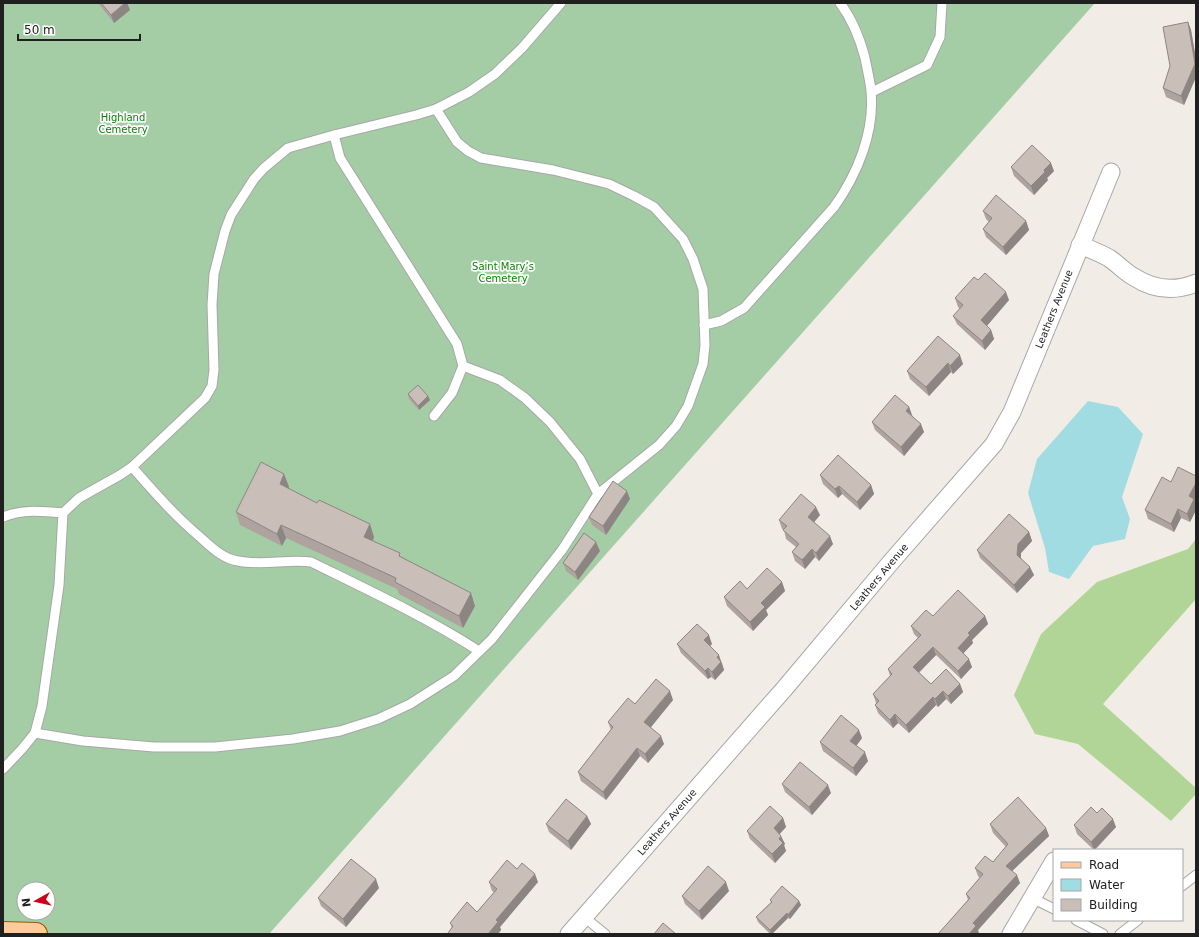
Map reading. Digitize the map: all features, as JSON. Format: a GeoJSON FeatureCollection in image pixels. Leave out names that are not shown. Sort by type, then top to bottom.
{"type":"FeatureCollection","features":[{"type":"Feature","properties":{"kind":"main road"},"geometry":{"type":"LineString","coordinates":[[3,933],[36,934]]}},
{"type":"Feature","properties":{"kind":"street","name":"Leathers Avenue"},"geometry":{"type":"LineString","coordinates":[[570,934],[785,688],[891,562],[994,444],[1012,412],[1111,172]]}},
{"type":"Feature","properties":{"kind":"street"},"geometry":{"type":"LineString","coordinates":[[1080,245],[1090,248],[1110,259],[1134,277],[1153,287],[1169,289],[1186,287],[1196,283]]}},
{"type":"Feature","properties":{"kind":"street"},"geometry":{"type":"LineString","coordinates":[[1011,934],[1053,863]]}},
{"type":"Feature","properties":{"kind":"lane"},"geometry":{"type":"LineString","coordinates":[[3,769],[35,733],[42,706],[59,585],[63,513],[79,498],[132,467],[205,398],[212,386],[214,370],[212,305],[214,274],[225,231],[231,215],[254,179],[264,168],[288,148],[436,109],[469,92],[495,74],[522,48],[561,3]]}},
{"type":"Feature","properties":{"kind":"lane"},"geometry":{"type":"LineString","coordinates":[[704,325],[721,321],[744,308],[834,208],[845,192],[864,150],[871,119],[872,92],[860,42],[840,3]]}},
{"type":"Feature","properties":{"kind":"lane"},"geometry":{"type":"LineString","coordinates":[[872,92],[927,65],[940,37],[942,3]]}},
{"type":"Feature","properties":{"kind":"lane"},"geometry":{"type":"LineString","coordinates":[[35,733],[84,741],[154,747],[215,747],[293,739],[340,731],[378,719],[410,704],[454,676],[492,639],[562,550],[598,494],[659,445],[676,426],[688,406],[703,364],[705,345],[703,289],[693,259],[683,239],[654,207],[609,184],[553,170],[481,158],[468,151],[457,142],[436,109]]}},
{"type":"Feature","properties":{"kind":"lane"},"geometry":{"type":"LineString","coordinates":[[334,135],[340,158],[457,344],[463,366],[452,393],[434,416]]}},
{"type":"Feature","properties":{"kind":"lane"},"geometry":{"type":"LineString","coordinates":[[463,366],[500,380],[525,398],[550,422],[580,459],[598,494]]}},
{"type":"Feature","properties":{"kind":"lane"},"geometry":{"type":"LineString","coordinates":[[132,467],[157,496],[219,554],[236,561],[249,563],[311,562],[403,608],[452,634],[479,651]]}},
{"type":"Feature","properties":{"kind":"lane"},"geometry":{"type":"LineString","coordinates":[[3,517],[22,512],[41,511],[63,513]]}},
{"type":"Feature","properties":{"kind":"lane"},"geometry":{"type":"LineString","coordinates":[[1183,885],[1196,875]]}},
{"type":"Feature","properties":{"kind":"lane"},"geometry":{"type":"LineString","coordinates":[[1032,898],[1053,908]]}},
{"type":"Feature","properties":{"kind":"lane"},"geometry":{"type":"LineString","coordinates":[[584,917],[605,934]]}},
{"type":"Feature","properties":{"kind":"lane"},"geometry":{"type":"LineString","coordinates":[[1078,921],[1103,934]]}},
{"type":"Feature","properties":{"kind":"lane"},"geometry":{"type":"LineString","coordinates":[[1120,934],[1137,921]]}},
{"type":"Feature","properties":{"kind":"green space","name":"Saint Mary’s Cemetery"},"geometry":{"type":"Polygon","coordinates":[[[3,3],[1095,3],[269,934],[3,933],[3,3]]]}},
{"type":"Feature","properties":{"kind":"green space"},"geometry":{"type":"Polygon","coordinates":[[[1196,539],[1196,599],[1103,704],[1196,788],[1196,794],[1171,821],[1078,744],[1035,734],[1014,695],[1041,634],[1097,582],[1188,549],[1196,539]]]}},
{"type":"Feature","properties":{"kind":"water"},"geometry":{"type":"Polygon","coordinates":[[[1088,401],[1118,407],[1143,434],[1122,497],[1130,519],[1125,539],[1093,546],[1069,579],[1049,572],[1045,548],[1028,493],[1037,459],[1088,401]]]}},
{"type":"Feature","properties":{"kind":"building"},"geometry":{"type":"Polygon","coordinates":[[[101,3],[125,3],[111,15],[101,3]]]}},
{"type":"Feature","properties":{"kind":"building"},"geometry":{"type":"Polygon","coordinates":[[[1188,22],[1195,64],[1181,96],[1163,88],[1170,66],[1163,27],[1188,22]]]}},
{"type":"Feature","properties":{"kind":"building"},"geometry":{"type":"Polygon","coordinates":[[[1032,145],[1051,163],[1044,170],[1045,172],[1031,186],[1011,167],[1032,145]]]}},
{"type":"Feature","properties":{"kind":"building"},"geometry":{"type":"Polygon","coordinates":[[[996,195],[1026,221],[1003,247],[983,229],[992,218],[983,211],[996,195]]]}},
{"type":"Feature","properties":{"kind":"building"},"geometry":{"type":"Polygon","coordinates":[[[985,273],[1006,292],[981,320],[991,330],[982,341],[953,316],[963,305],[955,298],[974,277],[978,280],[985,273]]]}},
{"type":"Feature","properties":{"kind":"building"},"geometry":{"type":"Polygon","coordinates":[[[938,336],[960,355],[950,366],[948,363],[926,387],[907,371],[938,336]]]}},
{"type":"Feature","properties":{"kind":"building"},"geometry":{"type":"Polygon","coordinates":[[[418,385],[428,396],[418,406],[408,394],[418,385]]]}},
{"type":"Feature","properties":{"kind":"building"},"geometry":{"type":"Polygon","coordinates":[[[895,395],[909,407],[906,411],[921,424],[901,447],[872,422],[895,395]]]}},
{"type":"Feature","properties":{"kind":"building"},"geometry":{"type":"Polygon","coordinates":[[[838,455],[871,485],[857,502],[839,486],[835,489],[820,475],[838,455]]]}},
{"type":"Feature","properties":{"kind":"building"},"geometry":{"type":"Polygon","coordinates":[[[261,462],[284,474],[280,484],[317,503],[319,500],[370,524],[364,537],[400,553],[399,556],[471,593],[459,616],[395,582],[396,578],[281,525],[277,534],[236,512],[261,462]]]}},
{"type":"Feature","properties":{"kind":"building"},"geometry":{"type":"Polygon","coordinates":[[[1178,467],[1196,476],[1196,483],[1189,496],[1194,499],[1187,514],[1178,509],[1171,524],[1145,510],[1162,477],[1171,482],[1178,467]]]}},
{"type":"Feature","properties":{"kind":"building"},"geometry":{"type":"Polygon","coordinates":[[[613,481],[627,491],[603,526],[589,517],[613,481]]]}},
{"type":"Feature","properties":{"kind":"building"},"geometry":{"type":"Polygon","coordinates":[[[801,494],[816,507],[808,517],[830,536],[816,553],[812,549],[802,560],[792,552],[799,544],[783,530],[787,526],[779,520],[801,494]]]}},
{"type":"Feature","properties":{"kind":"building"},"geometry":{"type":"Polygon","coordinates":[[[1009,514],[1029,532],[1018,544],[1017,555],[1030,567],[1014,585],[977,550],[1009,514]]]}},
{"type":"Feature","properties":{"kind":"building"},"geometry":{"type":"Polygon","coordinates":[[[584,533],[596,542],[575,572],[563,563],[584,533]]]}},
{"type":"Feature","properties":{"kind":"building"},"geometry":{"type":"Polygon","coordinates":[[[767,568],[782,582],[761,603],[765,607],[750,622],[724,597],[740,581],[747,589],[767,568]]]}},
{"type":"Feature","properties":{"kind":"building"},"geometry":{"type":"Polygon","coordinates":[[[958,590],[985,616],[968,633],[970,635],[958,648],[969,659],[958,671],[933,647],[913,667],[931,684],[946,669],[960,684],[948,696],[943,691],[935,699],[933,697],[906,725],[895,714],[890,720],[875,705],[879,701],[873,694],[892,674],[888,669],[921,635],[911,626],[926,610],[933,616],[958,590]]]}},
{"type":"Feature","properties":{"kind":"building"},"geometry":{"type":"Polygon","coordinates":[[[697,624],[709,635],[704,640],[719,655],[717,657],[721,662],[712,672],[708,668],[705,671],[677,644],[697,624]]]}},
{"type":"Feature","properties":{"kind":"building"},"geometry":{"type":"Polygon","coordinates":[[[656,679],[670,691],[644,722],[661,736],[645,754],[637,748],[603,792],[578,772],[613,727],[608,722],[628,698],[635,704],[656,679]]]}},
{"type":"Feature","properties":{"kind":"building"},"geometry":{"type":"Polygon","coordinates":[[[841,715],[859,730],[850,741],[865,752],[853,768],[820,742],[841,715]]]}},
{"type":"Feature","properties":{"kind":"building"},"geometry":{"type":"Polygon","coordinates":[[[800,762],[828,785],[809,807],[782,784],[800,762]]]}},
{"type":"Feature","properties":{"kind":"building"},"geometry":{"type":"Polygon","coordinates":[[[1018,797],[1046,828],[1006,866],[1017,875],[973,923],[976,926],[969,934],[938,934],[970,898],[966,894],[983,874],[975,868],[985,856],[993,862],[1008,844],[990,824],[1018,797]]]}},
{"type":"Feature","properties":{"kind":"building"},"geometry":{"type":"Polygon","coordinates":[[[566,799],[587,816],[568,841],[546,824],[566,799]]]}},
{"type":"Feature","properties":{"kind":"building"},"geometry":{"type":"Polygon","coordinates":[[[770,806],[783,818],[774,828],[781,836],[779,839],[783,843],[772,854],[747,831],[770,806]]]}},
{"type":"Feature","properties":{"kind":"building"},"geometry":{"type":"Polygon","coordinates":[[[1091,807],[1097,813],[1102,808],[1113,819],[1091,842],[1074,825],[1091,807]]]}},
{"type":"Feature","properties":{"kind":"building"},"geometry":{"type":"Polygon","coordinates":[[[351,859],[376,879],[343,919],[318,898],[351,859]]]}},
{"type":"Feature","properties":{"kind":"building"},"geometry":{"type":"Polygon","coordinates":[[[507,860],[517,869],[522,863],[535,874],[496,920],[498,922],[488,934],[449,934],[448,933],[453,926],[450,923],[467,902],[477,912],[497,889],[489,882],[507,860]]]}},
{"type":"Feature","properties":{"kind":"building"},"geometry":{"type":"Polygon","coordinates":[[[708,866],[726,882],[699,911],[682,896],[708,866]]]}},
{"type":"Feature","properties":{"kind":"building"},"geometry":{"type":"Polygon","coordinates":[[[782,886],[799,901],[788,915],[787,913],[770,930],[756,917],[772,902],[770,900],[782,886]]]}},
{"type":"Feature","properties":{"kind":"building"},"geometry":{"type":"Polygon","coordinates":[[[663,923],[676,934],[654,934],[663,923]]]}},
{"type":"Feature","properties":{"kind":"park label","name":"Highland Cemetery"},"geometry":{"type":"Point","coordinates":[123,122]}}]}
